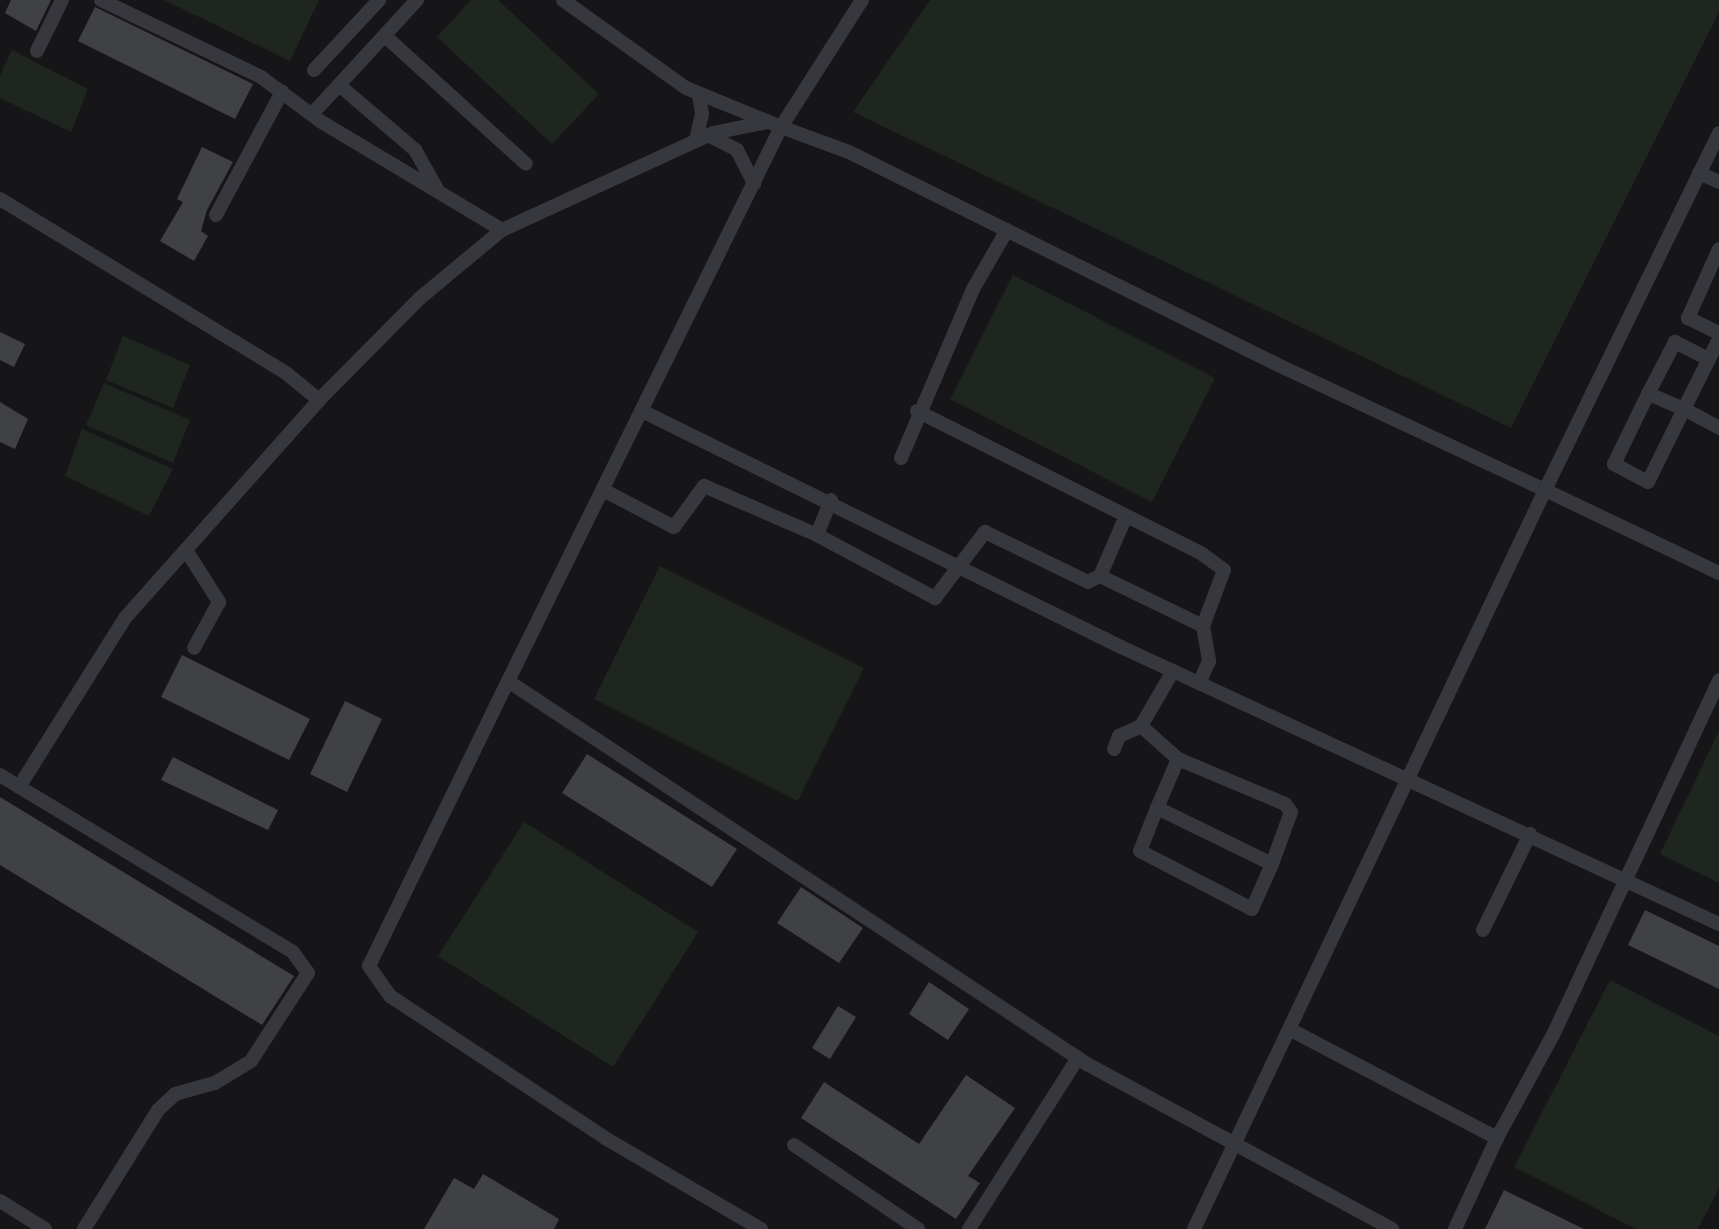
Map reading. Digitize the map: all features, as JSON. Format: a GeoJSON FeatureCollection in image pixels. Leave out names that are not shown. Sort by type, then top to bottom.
{"type":"FeatureCollection","features":[{"type":"Feature","properties":{"kind":"lane"},"geometry":{"type":"LineString","coordinates":[[37,51],[62,0]]}},
{"type":"Feature","properties":{"kind":"lane"},"geometry":{"type":"LineString","coordinates":[[101,0],[261,77],[313,113],[502,230]]}},
{"type":"Feature","properties":{"kind":"lane"},"geometry":{"type":"LineString","coordinates":[[314,70],[379,0]]}},
{"type":"Feature","properties":{"kind":"lane"},"geometry":{"type":"LineString","coordinates":[[313,113],[417,0]]}},
{"type":"Feature","properties":{"kind":"lane"},"geometry":{"type":"LineString","coordinates":[[563,0],[699,94],[849,152],[1719,573]]}},
{"type":"Feature","properties":{"kind":"lane"},"geometry":{"type":"LineString","coordinates":[[761,1229],[605,1138],[390,996],[369,966],[754,184],[774,125],[862,0]]}},
{"type":"Feature","properties":{"kind":"lane"},"geometry":{"type":"LineString","coordinates":[[347,34],[369,53]]}},
{"type":"Feature","properties":{"kind":"lane"},"geometry":{"type":"LineString","coordinates":[[385,36],[526,164]]}},
{"type":"Feature","properties":{"kind":"lane"},"geometry":{"type":"LineString","coordinates":[[339,85],[415,150],[436,188]]}},
{"type":"Feature","properties":{"kind":"lane"},"geometry":{"type":"LineString","coordinates":[[216,215],[282,92]]}},
{"type":"Feature","properties":{"kind":"lane"},"geometry":{"type":"LineString","coordinates":[[699,94],[702,138]]}},
{"type":"Feature","properties":{"kind":"lane"},"geometry":{"type":"LineString","coordinates":[[19,787],[125,618],[319,400],[420,298],[502,230],[702,138],[774,125]]}},
{"type":"Feature","properties":{"kind":"lane"},"geometry":{"type":"LineString","coordinates":[[1194,1229],[1411,780],[1545,490],[1719,133]]}},
{"type":"Feature","properties":{"kind":"lane"},"geometry":{"type":"LineString","coordinates":[[702,138],[737,150],[754,184]]}},
{"type":"Feature","properties":{"kind":"lane"},"geometry":{"type":"LineString","coordinates":[[1699,173],[1719,182]]}},
{"type":"Feature","properties":{"kind":"lane"},"geometry":{"type":"LineString","coordinates":[[0,199],[286,373],[319,400]]}},
{"type":"Feature","properties":{"kind":"lane"},"geometry":{"type":"LineString","coordinates":[[901,458],[917,411],[973,289],[1007,230]]}},
{"type":"Feature","properties":{"kind":"lane"},"geometry":{"type":"LineString","coordinates":[[1709,359],[1675,342],[1614,464],[1648,482],[1709,359],[1719,336],[1688,318],[1719,249]]}},
{"type":"Feature","properties":{"kind":"lane"},"geometry":{"type":"LineString","coordinates":[[1648,394],[1719,428]]}},
{"type":"Feature","properties":{"kind":"lane"},"geometry":{"type":"LineString","coordinates":[[642,411],[831,500],[1173,671],[1719,924]]}},
{"type":"Feature","properties":{"kind":"lane"},"geometry":{"type":"LineString","coordinates":[[917,411],[1126,516],[1224,570],[1203,626],[1209,661],[1199,683]]}},
{"type":"Feature","properties":{"kind":"lane"},"geometry":{"type":"LineString","coordinates":[[603,490],[674,527],[704,486],[817,535],[935,598],[963,566],[985,532],[1088,582],[1100,576],[1126,516]]}},
{"type":"Feature","properties":{"kind":"lane"},"geometry":{"type":"LineString","coordinates":[[817,535],[831,500]]}},
{"type":"Feature","properties":{"kind":"lane"},"geometry":{"type":"LineString","coordinates":[[186,550],[219,602],[194,648]]}},
{"type":"Feature","properties":{"kind":"lane"},"geometry":{"type":"LineString","coordinates":[[1100,576],[1203,626]]}},
{"type":"Feature","properties":{"kind":"lane"},"geometry":{"type":"LineString","coordinates":[[1114,749],[1119,736],[1141,726],[1173,671]]}},
{"type":"Feature","properties":{"kind":"lane"},"geometry":{"type":"LineString","coordinates":[[1455,1229],[1497,1138],[1553,1035],[1719,680]]}},
{"type":"Feature","properties":{"kind":"lane"},"geometry":{"type":"LineString","coordinates":[[508,681],[1078,1058],[1392,1229]]}},
{"type":"Feature","properties":{"kind":"lane"},"geometry":{"type":"LineString","coordinates":[[1141,726],[1178,759],[1285,804],[1291,812],[1252,909],[1140,851],[1178,759]]}},
{"type":"Feature","properties":{"kind":"lane"},"geometry":{"type":"LineString","coordinates":[[0,775],[293,952],[308,973],[251,1061],[215,1083],[175,1094],[158,1110],[84,1229]]}},
{"type":"Feature","properties":{"kind":"lane"},"geometry":{"type":"LineString","coordinates":[[1157,808],[1272,864]]}},
{"type":"Feature","properties":{"kind":"lane"},"geometry":{"type":"LineString","coordinates":[[1483,930],[1530,834]]}},
{"type":"Feature","properties":{"kind":"lane"},"geometry":{"type":"LineString","coordinates":[[1291,1030],[1497,1138]]}},
{"type":"Feature","properties":{"kind":"lane"},"geometry":{"type":"LineString","coordinates":[[969,1229],[1078,1058]]}},
{"type":"Feature","properties":{"kind":"lane"},"geometry":{"type":"LineString","coordinates":[[794,1145],[918,1229]]}},
{"type":"Feature","properties":{"kind":"lane"},"geometry":{"type":"LineString","coordinates":[[0,1201],[45,1229]]}},
{"type":"Feature","properties":{"kind":"shaded area"},"geometry":{"type":"Polygon","coordinates":[[[164,0],[319,0],[290,61],[164,0]]]}},
{"type":"Feature","properties":{"kind":"shaded area"},"geometry":{"type":"Polygon","coordinates":[[[471,0],[498,0],[599,94],[552,144],[437,37],[471,0]]]}},
{"type":"Feature","properties":{"kind":"shaded area"},"geometry":{"type":"Polygon","coordinates":[[[930,0],[1719,0],[1719,12],[1511,428],[853,112],[930,0]]]}},
{"type":"Feature","properties":{"kind":"shaded area"},"geometry":{"type":"Polygon","coordinates":[[[12,50],[88,89],[71,132],[0,98],[0,75],[12,50]]]}},
{"type":"Feature","properties":{"kind":"shaded area"},"geometry":{"type":"Polygon","coordinates":[[[1013,275],[1215,378],[1152,502],[950,399],[1013,275]]]}},
{"type":"Feature","properties":{"kind":"shaded area"},"geometry":{"type":"Polygon","coordinates":[[[123,336],[190,365],[173,408],[106,380],[123,336]]]}},
{"type":"Feature","properties":{"kind":"shaded area"},"geometry":{"type":"Polygon","coordinates":[[[104,383],[190,420],[173,463],[86,425],[104,383]]]}},
{"type":"Feature","properties":{"kind":"shaded area"},"geometry":{"type":"Polygon","coordinates":[[[82,429],[173,469],[149,516],[65,476],[82,429]]]}},
{"type":"Feature","properties":{"kind":"shaded area"},"geometry":{"type":"Polygon","coordinates":[[[660,566],[864,668],[798,801],[594,699],[660,566]]]}},
{"type":"Feature","properties":{"kind":"shaded area"},"geometry":{"type":"Polygon","coordinates":[[[1719,731],[1719,883],[1660,854],[1719,731]]]}},
{"type":"Feature","properties":{"kind":"shaded area"},"geometry":{"type":"Polygon","coordinates":[[[524,822],[698,932],[613,1067],[438,956],[524,822]]]}},
{"type":"Feature","properties":{"kind":"shaded area"},"geometry":{"type":"Polygon","coordinates":[[[1610,980],[1719,1036],[1719,1188],[1698,1229],[1636,1229],[1514,1167],[1610,980]]]}},
{"type":"Feature","properties":{"kind":"building"},"geometry":{"type":"Polygon","coordinates":[[[11,0],[51,0],[36,31],[5,13],[11,0]]]}},
{"type":"Feature","properties":{"kind":"building"},"geometry":{"type":"Polygon","coordinates":[[[95,7],[253,84],[235,119],[78,41],[95,7]]]}},
{"type":"Feature","properties":{"kind":"building"},"geometry":{"type":"Polygon","coordinates":[[[202,147],[233,162],[207,210],[201,231],[208,236],[194,261],[160,241],[183,202],[177,199],[202,147]]]}},
{"type":"Feature","properties":{"kind":"building"},"geometry":{"type":"Polygon","coordinates":[[[0,332],[25,344],[14,367],[0,360],[0,332]]]}},
{"type":"Feature","properties":{"kind":"building"},"geometry":{"type":"Polygon","coordinates":[[[0,402],[28,419],[15,449],[0,442],[0,402]]]}},
{"type":"Feature","properties":{"kind":"building"},"geometry":{"type":"Polygon","coordinates":[[[182,655],[310,719],[289,760],[161,697],[182,655]]]}},
{"type":"Feature","properties":{"kind":"building"},"geometry":{"type":"Polygon","coordinates":[[[345,701],[382,719],[347,792],[310,774],[345,701]]]}},
{"type":"Feature","properties":{"kind":"building"},"geometry":{"type":"Polygon","coordinates":[[[587,754],[737,849],[712,887],[562,793],[587,754]]]}},
{"type":"Feature","properties":{"kind":"building"},"geometry":{"type":"Polygon","coordinates":[[[173,757],[278,810],[268,830],[161,780],[173,757]]]}},
{"type":"Feature","properties":{"kind":"building"},"geometry":{"type":"Polygon","coordinates":[[[0,797],[294,976],[262,1025],[0,865],[0,797]]]}},
{"type":"Feature","properties":{"kind":"building"},"geometry":{"type":"Polygon","coordinates":[[[801,887],[863,928],[839,963],[777,923],[801,887]]]}},
{"type":"Feature","properties":{"kind":"building"},"geometry":{"type":"Polygon","coordinates":[[[1645,910],[1719,946],[1719,989],[1628,945],[1645,910]]]}},
{"type":"Feature","properties":{"kind":"building"},"geometry":{"type":"Polygon","coordinates":[[[929,982],[969,1009],[948,1040],[909,1014],[929,982]]]}},
{"type":"Feature","properties":{"kind":"building"},"geometry":{"type":"Polygon","coordinates":[[[838,1006],[856,1017],[830,1059],[812,1048],[838,1006]]]}},
{"type":"Feature","properties":{"kind":"building"},"geometry":{"type":"Polygon","coordinates":[[[966,1075],[1015,1108],[968,1176],[980,1183],[956,1219],[801,1118],[824,1082],[919,1144],[966,1075]]]}},
{"type":"Feature","properties":{"kind":"building"},"geometry":{"type":"Polygon","coordinates":[[[483,1174],[559,1219],[554,1229],[424,1229],[454,1178],[474,1189],[483,1174]]]}},
{"type":"Feature","properties":{"kind":"building"},"geometry":{"type":"Polygon","coordinates":[[[1504,1190],[1584,1229],[1485,1229],[1504,1190]]]}}]}
